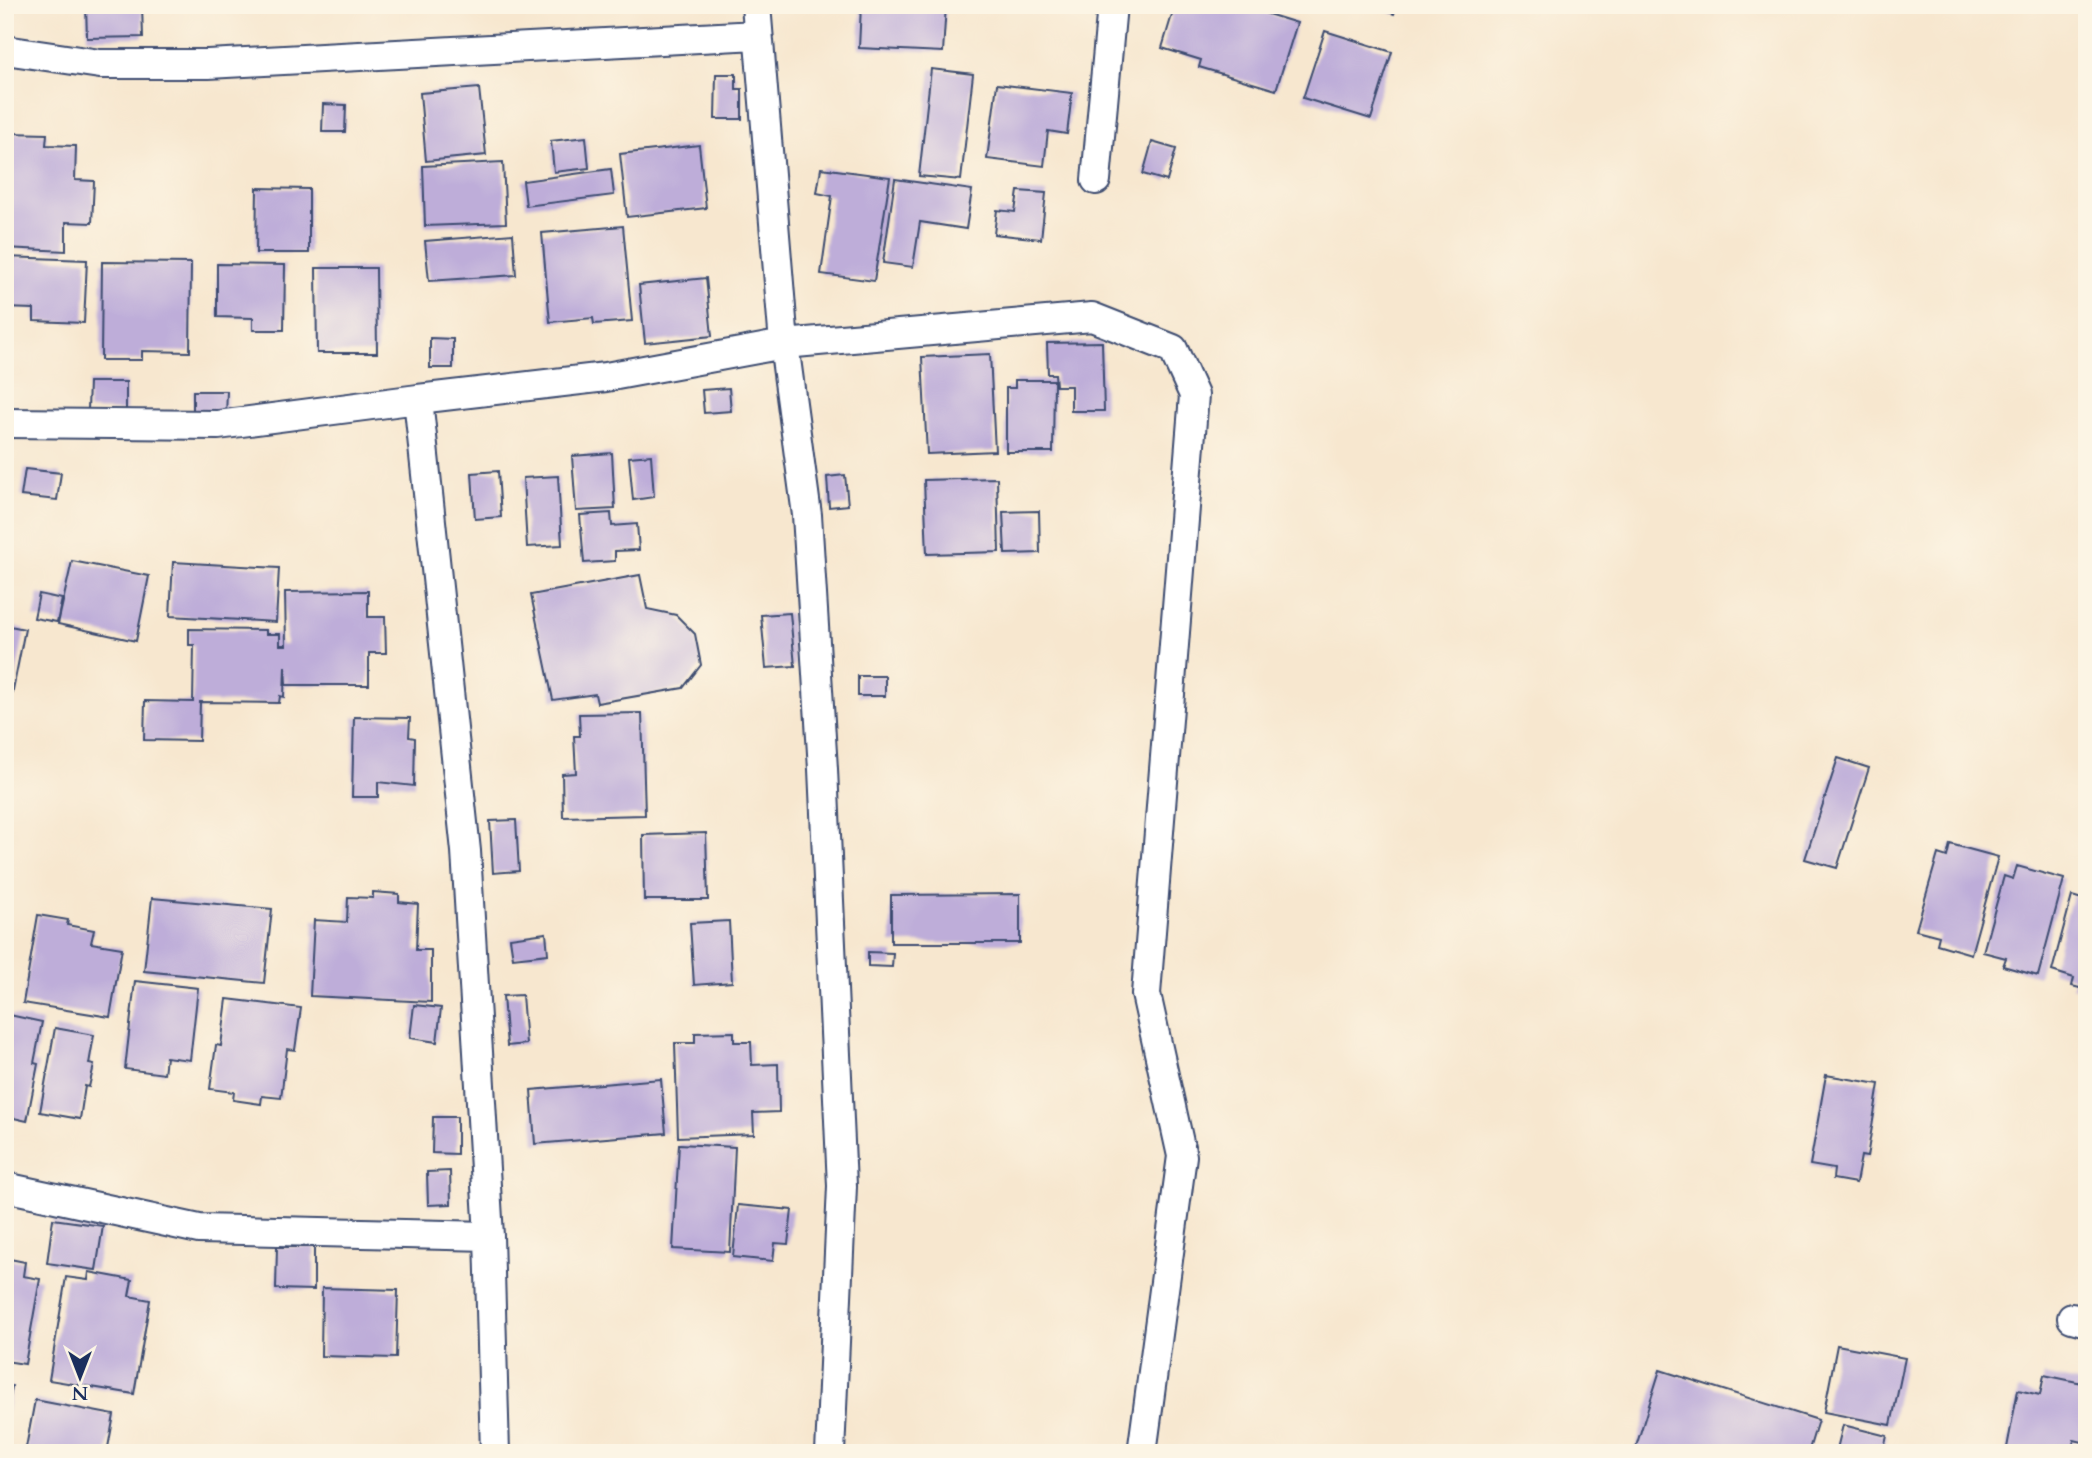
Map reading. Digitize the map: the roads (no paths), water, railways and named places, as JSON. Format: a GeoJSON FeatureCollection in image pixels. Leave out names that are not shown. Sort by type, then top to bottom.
{"type":"FeatureCollection","features":[{"type":"Feature","properties":{"kind":"street"},"geometry":{"type":"LineString","coordinates":[[756,5],[784,344],[807,515],[823,769],[841,1172],[830,1453]]}},
{"type":"Feature","properties":{"kind":"street"},"geometry":{"type":"LineString","coordinates":[[1096,180],[1112,5]]}},
{"type":"Feature","properties":{"kind":"street"},"geometry":{"type":"LineString","coordinates":[[5,50],[100,64],[208,64],[757,35]]}},
{"type":"Feature","properties":{"kind":"street"},"geometry":{"type":"LineString","coordinates":[[5,423],[218,425],[606,377],[784,344],[1092,317],[1173,349],[1194,395],[1146,994],[1182,1156],[1142,1453]]}},
{"type":"Feature","properties":{"kind":"street"},"geometry":{"type":"LineString","coordinates":[[418,400],[466,851],[489,1236],[495,1453]]}},
{"type":"Feature","properties":{"kind":"street"},"geometry":{"type":"LineString","coordinates":[[5,1187],[199,1229],[489,1236]]}}]}
